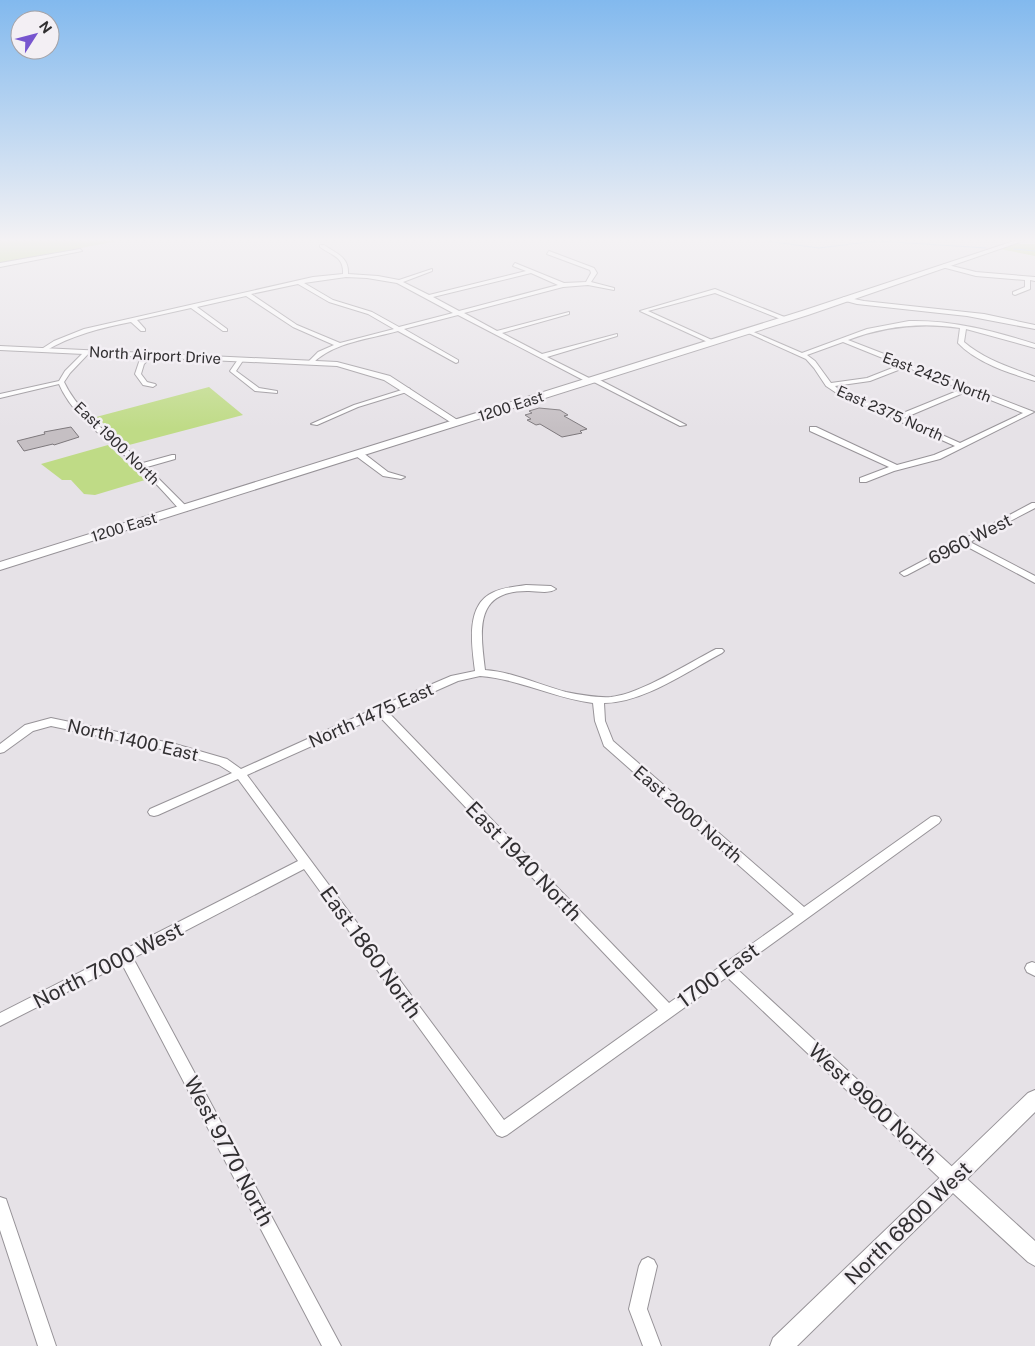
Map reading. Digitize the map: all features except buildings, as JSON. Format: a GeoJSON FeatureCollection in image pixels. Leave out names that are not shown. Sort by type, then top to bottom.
{"type":"FeatureCollection","features":[{"type":"Feature","properties":{"kind":"main road","name":"1200 East"},"geometry":{"type":"LineString","coordinates":[[0,566],[458,423],[830,304]]}},
{"type":"Feature","properties":{"kind":"street"},"geometry":{"type":"LineString","coordinates":[[42,350],[86,330],[202,304]]}},
{"type":"Feature","properties":{"kind":"street"},"geometry":{"type":"LineString","coordinates":[[262,304],[295,326],[339,345]]}},
{"type":"Feature","properties":{"kind":"street"},"geometry":{"type":"LineString","coordinates":[[341,304],[364,310],[456,361]]}},
{"type":"Feature","properties":{"kind":"street"},"geometry":{"type":"LineString","coordinates":[[441,304],[682,425]]}},
{"type":"Feature","properties":{"kind":"street"},"geometry":{"type":"LineString","coordinates":[[311,362],[320,354],[339,345],[497,304]]}},
{"type":"Feature","properties":{"kind":"street"},"geometry":{"type":"LineString","coordinates":[[669,304],[643,311],[712,342]]}},
{"type":"Feature","properties":{"kind":"street"},"geometry":{"type":"LineString","coordinates":[[747,304],[785,319]]}},
{"type":"Feature","properties":{"kind":"street"},"geometry":{"type":"LineString","coordinates":[[867,304],[1008,321],[1035,327]]}},
{"type":"Feature","properties":{"kind":"street"},"geometry":{"type":"LineString","coordinates":[[192,306],[226,330]]}},
{"type":"Feature","properties":{"kind":"street"},"geometry":{"type":"LineString","coordinates":[[496,333],[568,313]]}},
{"type":"Feature","properties":{"kind":"street"},"geometry":{"type":"LineString","coordinates":[[132,320],[143,330]]}},
{"type":"Feature","properties":{"kind":"street"},"geometry":{"type":"LineString","coordinates":[[804,355],[890,325],[914,323],[963,327],[988,332],[1035,346]]}},
{"type":"Feature","properties":{"kind":"street"},"geometry":{"type":"LineString","coordinates":[[963,327],[961,343],[968,350],[991,362],[1035,379]]}},
{"type":"Feature","properties":{"kind":"street","name":"East 2375 North"},"geometry":{"type":"LineString","coordinates":[[747,331],[804,355],[816,365],[821,377],[828,385],[837,391],[961,446]]}},
{"type":"Feature","properties":{"kind":"street"},"geometry":{"type":"LineString","coordinates":[[542,356],[615,335]]}},
{"type":"Feature","properties":{"kind":"street","name":"East 2425 North"},"geometry":{"type":"LineString","coordinates":[[845,340],[905,365],[1032,412]]}},
{"type":"Feature","properties":{"kind":"street","name":"North Airport Drive"},"geometry":{"type":"LineString","coordinates":[[0,348],[342,365],[373,373],[408,390],[458,423]]}},
{"type":"Feature","properties":{"kind":"street"},"geometry":{"type":"LineString","coordinates":[[0,396],[61,382],[66,372],[87,352]]}},
{"type":"Feature","properties":{"kind":"street"},"geometry":{"type":"LineString","coordinates":[[150,355],[142,363],[138,374],[145,384],[153,385]]}},
{"type":"Feature","properties":{"kind":"street"},"geometry":{"type":"LineString","coordinates":[[241,359],[233,371],[257,390],[275,392]]}},
{"type":"Feature","properties":{"kind":"street"},"geometry":{"type":"LineString","coordinates":[[828,385],[868,380],[905,365]]}},
{"type":"Feature","properties":{"kind":"street","name":"East 1900 North"},"geometry":{"type":"LineString","coordinates":[[61,382],[64,389],[86,416],[142,466],[184,509]]}},
{"type":"Feature","properties":{"kind":"street"},"geometry":{"type":"LineString","coordinates":[[898,418],[968,389]]}},
{"type":"Feature","properties":{"kind":"street"},"geometry":{"type":"LineString","coordinates":[[315,424],[356,406],[408,390]]}},
{"type":"Feature","properties":{"kind":"street"},"geometry":{"type":"LineString","coordinates":[[863,480],[897,468],[927,461],[1032,412]]}},
{"type":"Feature","properties":{"kind":"street"},"geometry":{"type":"LineString","coordinates":[[813,429],[897,468]]}},
{"type":"Feature","properties":{"kind":"street"},"geometry":{"type":"LineString","coordinates":[[359,454],[386,474],[401,477]]}},
{"type":"Feature","properties":{"kind":"street"},"geometry":{"type":"LineString","coordinates":[[142,466],[172,457]]}},
{"type":"Feature","properties":{"kind":"street","name":"6960 West"},"geometry":{"type":"LineString","coordinates":[[904,573],[1035,505]]}},
{"type":"Feature","properties":{"kind":"street"},"geometry":{"type":"LineString","coordinates":[[964,542],[1035,580]]}},
{"type":"Feature","properties":{"kind":"street"},"geometry":{"type":"LineString","coordinates":[[480,673],[477,617],[481,607],[496,594],[508,588],[521,586],[550,589]]}},
{"type":"Feature","properties":{"kind":"street","name":"North 1475 East"},"geometry":{"type":"LineString","coordinates":[[154,812],[455,678],[480,673],[515,679],[580,698],[612,700],[634,694],[719,651]]}},
{"type":"Feature","properties":{"kind":"street","name":"East 2000 North"},"geometry":{"type":"LineString","coordinates":[[598,699],[600,721],[608,743],[803,914]]}},
{"type":"Feature","properties":{"kind":"street","name":"East 1940 North"},"geometry":{"type":"LineString","coordinates":[[380,710],[668,1011]]}},
{"type":"Feature","properties":{"kind":"street","name":"North 1400 East"},"geometry":{"type":"LineString","coordinates":[[0,749],[29,728],[51,722],[174,748],[223,762],[240,773]]}},
{"type":"Feature","properties":{"kind":"street","name":"East 1860 North"},"geometry":{"type":"LineString","coordinates":[[240,773],[502,1130]]}},
{"type":"Feature","properties":{"kind":"street","name":"1700 East"},"geometry":{"type":"LineString","coordinates":[[502,1130],[935,820]]}},
{"type":"Feature","properties":{"kind":"street","name":"North 7000 West"},"geometry":{"type":"LineString","coordinates":[[0,1020],[306,862]]}},
{"type":"Feature","properties":{"kind":"street","name":"West 9770 North"},"geometry":{"type":"LineString","coordinates":[[125,956],[332,1346]]}},
{"type":"Feature","properties":{"kind":"street","name":"West 9900 North"},"geometry":{"type":"LineString","coordinates":[[727,968],[953,1179]]}},
{"type":"Feature","properties":{"kind":"street","name":"North 6800 West"},"geometry":{"type":"LineString","coordinates":[[782,1345],[1035,1099]]}},
{"type":"Feature","properties":{"kind":"street"},"geometry":{"type":"LineString","coordinates":[[953,1179],[1035,1255]]}},
{"type":"Feature","properties":{"kind":"street"},"geometry":{"type":"LineString","coordinates":[[0,1205],[47,1346]]}},
{"type":"Feature","properties":{"kind":"street"},"geometry":{"type":"LineString","coordinates":[[648,1266],[638,1309],[652,1346]]}},
{"type":"Feature","properties":{"kind":"green space"},"geometry":{"type":"Polygon","coordinates":[[[209,387],[243,415],[129,445],[96,417],[209,387]]]}},
{"type":"Feature","properties":{"kind":"green space"},"geometry":{"type":"Polygon","coordinates":[[[108,445],[145,480],[95,495],[84,494],[71,480],[62,480],[41,464],[108,445]]]}}]}
